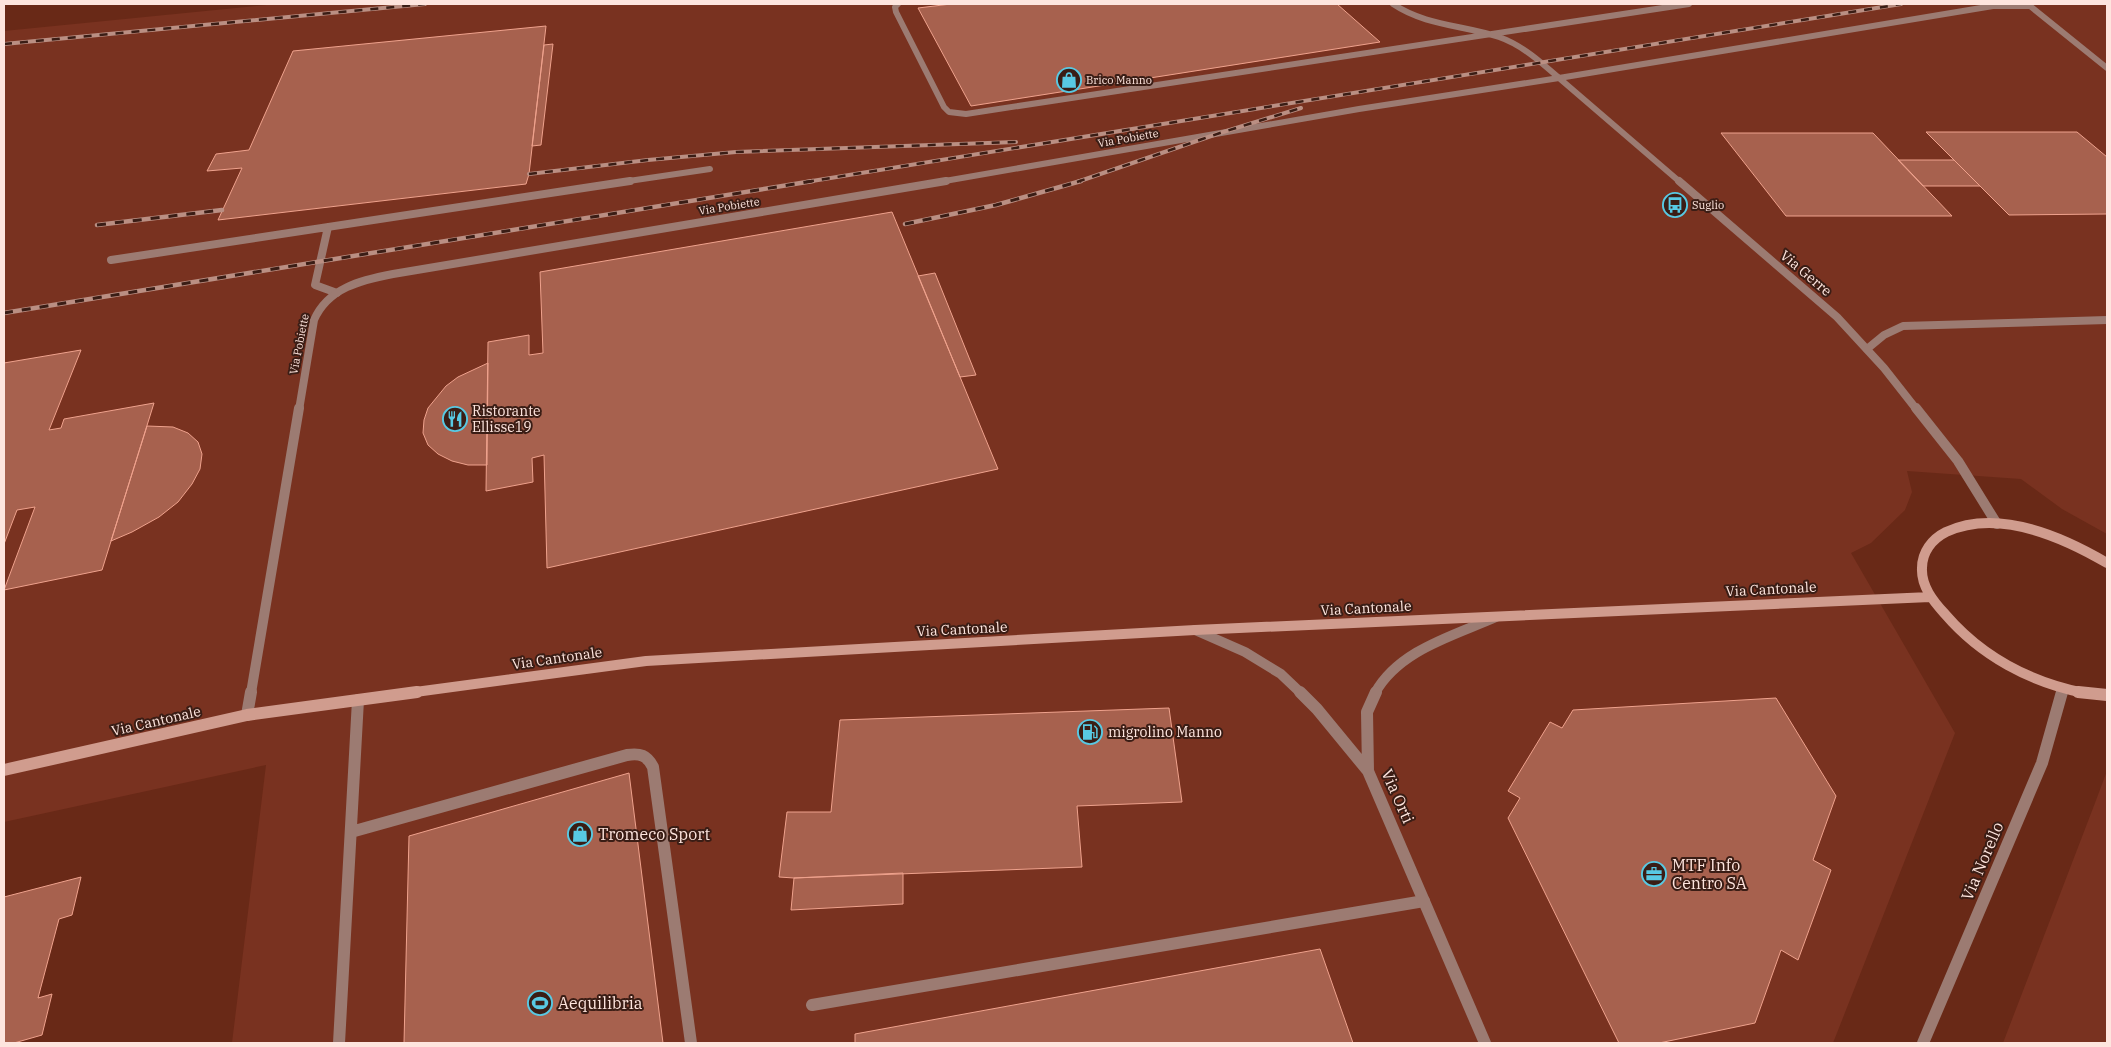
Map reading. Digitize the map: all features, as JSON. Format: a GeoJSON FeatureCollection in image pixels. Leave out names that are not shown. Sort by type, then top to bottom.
{"type":"FeatureCollection","features":[{"type":"Feature","properties":{"kind":"main road"},"geometry":{"type":"LineString","coordinates":[[2107,563],[2092,553],[2059,538],[2028,529],[1997,524],[1963,526],[1948,530],[1932,540],[1923,556],[1922,575],[1930,597],[1951,624],[1981,650],[2020,673],[2062,688],[2107,695]]}},
{"type":"Feature","properties":{"kind":"main road","name":"Via Cantonale"},"geometry":{"type":"LineString","coordinates":[[4,770],[247,716],[646,662],[1195,630],[1930,597]]}},
{"type":"Feature","properties":{"kind":"street"},"geometry":{"type":"LineString","coordinates":[[898,4],[895,7],[896,12],[944,107],[949,112],[956,114],[1689,4]]}},
{"type":"Feature","properties":{"kind":"street"},"geometry":{"type":"LineString","coordinates":[[1393,4],[1418,19],[1487,34]]}},
{"type":"Feature","properties":{"kind":"street","name":"Via Pobiette"},"geometry":{"type":"LineString","coordinates":[[247,716],[314,320],[320,307],[337,293],[358,283],[393,274],[1359,110],[1993,6],[2030,6],[2107,68]]}},
{"type":"Feature","properties":{"kind":"street","name":"Via Gerre"},"geometry":{"type":"LineString","coordinates":[[1487,34],[1520,47],[1560,78],[1837,317],[1867,349],[1958,462],[1997,524]]}},
{"type":"Feature","properties":{"kind":"street"},"geometry":{"type":"LineString","coordinates":[[111,260],[710,169]]}},
{"type":"Feature","properties":{"kind":"street"},"geometry":{"type":"LineString","coordinates":[[328,227],[315,285],[337,293]]}},
{"type":"Feature","properties":{"kind":"street"},"geometry":{"type":"LineString","coordinates":[[1867,349],[1882,334],[1892,328],[1903,326],[2107,320]]}},
{"type":"Feature","properties":{"kind":"street"},"geometry":{"type":"LineString","coordinates":[[1368,771],[1367,712],[1376,691],[1398,664],[1422,649],[1497,617]]}},
{"type":"Feature","properties":{"kind":"street","name":"Via Orti"},"geometry":{"type":"LineString","coordinates":[[1195,630],[1245,652],[1281,674],[1317,709],[1368,771],[1485,1043]]}},
{"type":"Feature","properties":{"kind":"street","name":"Via Norello"},"geometry":{"type":"LineString","coordinates":[[1923,1043],[2042,762],[2062,688]]}},
{"type":"Feature","properties":{"kind":"street"},"geometry":{"type":"LineString","coordinates":[[339,1043],[358,700]]}},
{"type":"Feature","properties":{"kind":"street"},"geometry":{"type":"LineString","coordinates":[[351,832],[627,755],[640,753],[649,758],[653,767],[691,1043]]}},
{"type":"Feature","properties":{"kind":"street"},"geometry":{"type":"LineString","coordinates":[[812,1006],[1424,901]]}},
{"type":"Feature","properties":{"kind":"shaded area"},"geometry":{"type":"Polygon","coordinates":[[[277,4],[2107,4],[2107,534],[2062,509],[2021,479],[1907,471],[1912,492],[1905,510],[1871,543],[1851,553],[1955,733],[1833,1043],[232,1043],[266,765],[4,822],[4,31],[277,4]]]}},
{"type":"Feature","properties":{"kind":"shaded area"},"geometry":{"type":"Polygon","coordinates":[[[2107,771],[2107,1043],[2003,1043],[2095,803],[2107,771]]]}},
{"type":"Feature","properties":{"kind":"building"},"geometry":{"type":"Polygon","coordinates":[[[951,4],[1337,4],[1380,42],[971,106],[918,8],[951,4]]]}},
{"type":"Feature","properties":{"kind":"building"},"geometry":{"type":"Polygon","coordinates":[[[546,26],[529,174],[526,184],[218,220],[242,168],[207,171],[216,154],[249,150],[293,51],[546,26]]]}},
{"type":"Feature","properties":{"kind":"building"},"geometry":{"type":"Polygon","coordinates":[[[553,44],[541,145],[532,146],[544,45],[553,44]]]}},
{"type":"Feature","properties":{"kind":"building"},"geometry":{"type":"Polygon","coordinates":[[[1926,132],[2077,132],[2107,157],[2107,214],[2009,215],[1926,132]]]}},
{"type":"Feature","properties":{"kind":"building"},"geometry":{"type":"Polygon","coordinates":[[[1721,133],[1873,133],[1952,216],[1786,216],[1721,133]]]}},
{"type":"Feature","properties":{"kind":"building"},"geometry":{"type":"Polygon","coordinates":[[[1898,160],[1954,160],[1980,186],[1923,186],[1898,160]]]}},
{"type":"Feature","properties":{"kind":"building"},"geometry":{"type":"Polygon","coordinates":[[[892,212],[998,469],[547,568],[544,455],[532,458],[533,482],[486,491],[488,342],[529,335],[529,355],[543,353],[540,272],[892,212]]]}},
{"type":"Feature","properties":{"kind":"building"},"geometry":{"type":"Polygon","coordinates":[[[935,273],[976,375],[960,377],[918,276],[935,273]]]}},
{"type":"Feature","properties":{"kind":"building"},"geometry":{"type":"Polygon","coordinates":[[[81,350],[49,430],[61,428],[64,419],[154,403],[102,570],[4,590],[35,507],[17,510],[4,544],[4,363],[81,350]]]}},
{"type":"Feature","properties":{"kind":"building"},"geometry":{"type":"Polygon","coordinates":[[[488,363],[487,465],[468,465],[452,461],[438,454],[428,445],[423,433],[424,420],[428,408],[446,386],[458,377],[488,363]]]}},
{"type":"Feature","properties":{"kind":"building"},"geometry":{"type":"Polygon","coordinates":[[[147,426],[173,427],[188,433],[198,442],[202,454],[200,469],[192,484],[178,502],[159,517],[111,541],[147,426]]]}},
{"type":"Feature","properties":{"kind":"building"},"geometry":{"type":"Polygon","coordinates":[[[1776,698],[1836,796],[1813,860],[1831,870],[1798,960],[1781,950],[1755,1023],[1659,1043],[1619,1043],[1508,818],[1520,798],[1508,791],[1550,722],[1562,728],[1573,710],[1776,698]]]}},
{"type":"Feature","properties":{"kind":"building"},"geometry":{"type":"Polygon","coordinates":[[[1169,708],[1182,802],[1077,806],[1082,867],[779,877],[787,812],[831,812],[840,720],[1169,708]]]}},
{"type":"Feature","properties":{"kind":"building"},"geometry":{"type":"Polygon","coordinates":[[[629,773],[663,1043],[404,1043],[409,836],[629,773]]]}},
{"type":"Feature","properties":{"kind":"building"},"geometry":{"type":"Polygon","coordinates":[[[903,873],[903,904],[791,910],[794,878],[903,873]]]}},
{"type":"Feature","properties":{"kind":"building"},"geometry":{"type":"Polygon","coordinates":[[[81,877],[72,915],[59,919],[38,998],[52,994],[42,1035],[14,1043],[4,1043],[4,897],[81,877]]]}},
{"type":"Feature","properties":{"kind":"building"},"geometry":{"type":"Polygon","coordinates":[[[1320,949],[1353,1043],[855,1043],[855,1034],[1320,949]]]}},
{"type":"Feature","properties":{"kind":"railway"},"geometry":{"type":"LineString","coordinates":[[4,44],[425,4]]}},
{"type":"Feature","properties":{"kind":"railway"},"geometry":{"type":"LineString","coordinates":[[806,182],[1901,4]]}},
{"type":"Feature","properties":{"kind":"railway"},"geometry":{"type":"LineString","coordinates":[[1077,182],[1220,133],[1301,108]]}},
{"type":"Feature","properties":{"kind":"railway"},"geometry":{"type":"LineString","coordinates":[[529,174],[736,152],[1016,142]]}},
{"type":"Feature","properties":{"kind":"railway"},"geometry":{"type":"LineString","coordinates":[[4,313],[813,181]]}},
{"type":"Feature","properties":{"kind":"railway"},"geometry":{"type":"LineString","coordinates":[[905,224],[996,205],[1081,181]]}},
{"type":"Feature","properties":{"kind":"railway"},"geometry":{"type":"LineString","coordinates":[[97,225],[222,210]]}},
{"type":"Feature","properties":{"kind":"place","name":"Brico Manno"},"geometry":{"type":"Point","coordinates":[1069,80]}},
{"type":"Feature","properties":{"kind":"place","name":"Suglio"},"geometry":{"type":"Point","coordinates":[1675,205]}},
{"type":"Feature","properties":{"kind":"place","name":"Ristorante Ellisse19"},"geometry":{"type":"Point","coordinates":[455,419]}},
{"type":"Feature","properties":{"kind":"place","name":"migrolino Manno"},"geometry":{"type":"Point","coordinates":[1090,732]}},
{"type":"Feature","properties":{"kind":"place","name":"Tromeco Sport"},"geometry":{"type":"Point","coordinates":[580,834]}},
{"type":"Feature","properties":{"kind":"place","name":"MTF Info Centro SA"},"geometry":{"type":"Point","coordinates":[1654,874]}},
{"type":"Feature","properties":{"kind":"place","name":"Aequilibria"},"geometry":{"type":"Point","coordinates":[540,1003]}}]}
